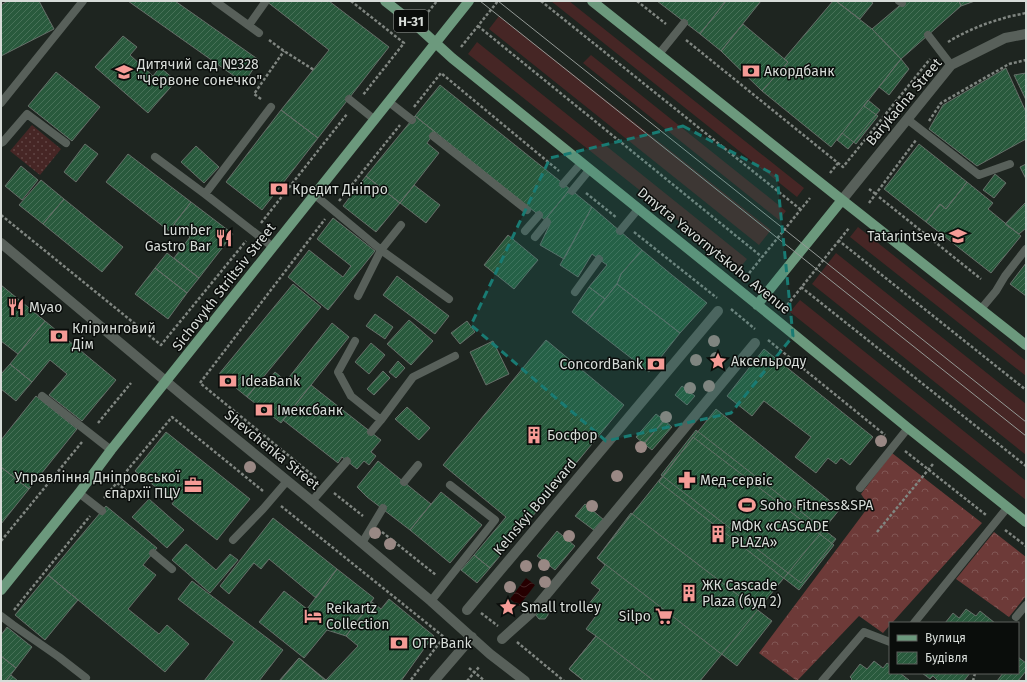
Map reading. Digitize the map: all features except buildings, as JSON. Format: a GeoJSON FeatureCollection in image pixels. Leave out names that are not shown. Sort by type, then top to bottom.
{"type":"FeatureCollection","features":[{"type":"Feature","properties":{"kind":"main road","name":"Dmytra Yavornytskoho Avenue"},"geometry":{"type":"LineString","coordinates":[[385,1],[908,428],[1026,522]]}},
{"type":"Feature","properties":{"kind":"main road","name":"Sichovykh Striltsiv Street"},"geometry":{"type":"LineString","coordinates":[[1,590],[469,1]]}},
{"type":"Feature","properties":{"kind":"main road"},"geometry":{"type":"LineString","coordinates":[[592,1],[1026,345]]}},
{"type":"Feature","properties":{"kind":"main road"},"geometry":{"type":"LineString","coordinates":[[757,304],[842,200]]}},
{"type":"Feature","properties":{"kind":"street","name":"Barykadna Street"},"geometry":{"type":"LineString","coordinates":[[842,200],[951,65],[1005,38],[1026,34]]}},
{"type":"Feature","properties":{"kind":"street","name":"Shevchenka Street"},"geometry":{"type":"LineString","coordinates":[[1,243],[362,543],[431,601],[490,654],[525,681]]}},
{"type":"Feature","properties":{"kind":"street","name":"Kelnskyi Boulevard"},"geometry":{"type":"LineString","coordinates":[[467,610],[718,311]]}},
{"type":"Feature","properties":{"kind":"street"},"geometry":{"type":"LineString","coordinates":[[502,639],[532,612],[755,343]]}},
{"type":"Feature","properties":{"kind":"street"},"geometry":{"type":"LineString","coordinates":[[434,681],[472,637]]}},
{"type":"Feature","properties":{"kind":"lane"},"geometry":{"type":"LineString","coordinates":[[1,103],[83,1]]}},
{"type":"Feature","properties":{"kind":"lane"},"geometry":{"type":"LineString","coordinates":[[215,1],[259,33]]}},
{"type":"Feature","properties":{"kind":"lane"},"geometry":{"type":"LineString","coordinates":[[249,25],[266,1]]}},
{"type":"Feature","properties":{"kind":"lane"},"geometry":{"type":"LineString","coordinates":[[659,54],[684,23]]}},
{"type":"Feature","properties":{"kind":"lane"},"geometry":{"type":"LineString","coordinates":[[928,35],[951,65]]}},
{"type":"Feature","properties":{"kind":"lane"},"geometry":{"type":"LineString","coordinates":[[352,102],[375,120]]}},
{"type":"Feature","properties":{"kind":"lane"},"geometry":{"type":"LineString","coordinates":[[389,102],[409,118]]}},
{"type":"Feature","properties":{"kind":"lane"},"geometry":{"type":"LineString","coordinates":[[205,194],[271,107]]}},
{"type":"Feature","properties":{"kind":"lane"},"geometry":{"type":"LineString","coordinates":[[1,143],[27,114],[66,144]]}},
{"type":"Feature","properties":{"kind":"lane"},"geometry":{"type":"LineString","coordinates":[[907,119],[979,175],[1010,164]]}},
{"type":"Feature","properties":{"kind":"lane"},"geometry":{"type":"LineString","coordinates":[[433,136],[527,210]]}},
{"type":"Feature","properties":{"kind":"lane"},"geometry":{"type":"LineString","coordinates":[[154,157],[205,194],[273,248]]}},
{"type":"Feature","properties":{"kind":"lane"},"geometry":{"type":"LineString","coordinates":[[566,181],[582,162]]}},
{"type":"Feature","properties":{"kind":"lane"},"geometry":{"type":"LineString","coordinates":[[574,188],[590,169]]}},
{"type":"Feature","properties":{"kind":"lane"},"geometry":{"type":"LineString","coordinates":[[314,196],[381,250],[449,299]]}},
{"type":"Feature","properties":{"kind":"lane"},"geometry":{"type":"LineString","coordinates":[[622,228],[639,208]]}},
{"type":"Feature","properties":{"kind":"lane"},"geometry":{"type":"LineString","coordinates":[[525,231],[538,215]]}},
{"type":"Feature","properties":{"kind":"lane"},"geometry":{"type":"LineString","coordinates":[[535,237],[547,222]]}},
{"type":"Feature","properties":{"kind":"lane"},"geometry":{"type":"LineString","coordinates":[[358,296],[381,250],[401,225]]}},
{"type":"Feature","properties":{"kind":"lane"},"geometry":{"type":"LineString","coordinates":[[981,309],[1026,249]]}},
{"type":"Feature","properties":{"kind":"lane"},"geometry":{"type":"LineString","coordinates":[[575,292],[599,259]]}},
{"type":"Feature","properties":{"kind":"lane"},"geometry":{"type":"LineString","coordinates":[[355,341],[338,372],[351,396],[380,420]]}},
{"type":"Feature","properties":{"kind":"lane"},"geometry":{"type":"LineString","coordinates":[[371,432],[413,377],[455,356]]}},
{"type":"Feature","properties":{"kind":"lane"},"geometry":{"type":"LineString","coordinates":[[42,396],[111,450]]}},
{"type":"Feature","properties":{"kind":"lane"},"geometry":{"type":"LineString","coordinates":[[860,488],[908,428]]}},
{"type":"Feature","properties":{"kind":"lane"},"geometry":{"type":"LineString","coordinates":[[312,501],[347,461]]}},
{"type":"Feature","properties":{"kind":"lane"},"geometry":{"type":"LineString","coordinates":[[404,482],[418,465]]}},
{"type":"Feature","properties":{"kind":"lane"},"geometry":{"type":"LineString","coordinates":[[233,540],[287,481]]}},
{"type":"Feature","properties":{"kind":"lane"},"geometry":{"type":"LineString","coordinates":[[431,601],[494,520],[450,485]]}},
{"type":"Feature","properties":{"kind":"lane"},"geometry":{"type":"LineString","coordinates":[[79,493],[99,509]]}},
{"type":"Feature","properties":{"kind":"lane"},"geometry":{"type":"LineString","coordinates":[[362,543],[383,508]]}},
{"type":"Feature","properties":{"kind":"lane"},"geometry":{"type":"LineString","coordinates":[[915,622],[1007,508]]}},
{"type":"Feature","properties":{"kind":"lane"},"geometry":{"type":"LineString","coordinates":[[153,553],[172,569]]}},
{"type":"Feature","properties":{"kind":"lane"},"geometry":{"type":"LineString","coordinates":[[1016,617],[1026,605]]}},
{"type":"Feature","properties":{"kind":"lane"},"geometry":{"type":"LineString","coordinates":[[4,618],[86,678]]}},
{"type":"Feature","properties":{"kind":"lane"},"geometry":{"type":"LineString","coordinates":[[822,681],[864,632],[889,642]]}},
{"type":"Feature","properties":{"kind":"path"},"geometry":{"type":"LineString","coordinates":[[1,215],[161,345],[254,232],[352,102],[404,43],[351,1]]}},
{"type":"Feature","properties":{"kind":"path"},"geometry":{"type":"LineString","coordinates":[[428,12],[437,1]]}},
{"type":"Feature","properties":{"kind":"path"},"geometry":{"type":"LineString","coordinates":[[461,47],[498,1]]}},
{"type":"Feature","properties":{"kind":"path"},"geometry":{"type":"LineString","coordinates":[[541,1],[800,209]]}},
{"type":"Feature","properties":{"kind":"path"},"geometry":{"type":"LineString","coordinates":[[637,1],[843,167]]}},
{"type":"Feature","properties":{"kind":"path"},"geometry":{"type":"LineString","coordinates":[[478,26],[762,257]]}},
{"type":"Feature","properties":{"kind":"path"},"geometry":{"type":"LineString","coordinates":[[259,33],[314,70]]}},
{"type":"Feature","properties":{"kind":"path"},"geometry":{"type":"LineString","coordinates":[[254,94],[284,51]]}},
{"type":"Feature","properties":{"kind":"path"},"geometry":{"type":"LineString","coordinates":[[867,205],[941,103],[1009,64],[1026,60]]}},
{"type":"Feature","properties":{"kind":"path"},"geometry":{"type":"LineString","coordinates":[[200,383],[332,210],[409,118],[441,73],[566,181]]}},
{"type":"Feature","properties":{"kind":"path"},"geometry":{"type":"LineString","coordinates":[[829,175],[838,163]]}},
{"type":"Feature","properties":{"kind":"path"},"geometry":{"type":"LineString","coordinates":[[574,188],[622,228],[718,299]]}},
{"type":"Feature","properties":{"kind":"path"},"geometry":{"type":"LineString","coordinates":[[870,189],[876,194]]}},
{"type":"Feature","properties":{"kind":"path"},"geometry":{"type":"LineString","coordinates":[[879,197],[981,279]]}},
{"type":"Feature","properties":{"kind":"path"},"geometry":{"type":"LineString","coordinates":[[746,277],[810,198]]}},
{"type":"Feature","properties":{"kind":"path"},"geometry":{"type":"LineString","coordinates":[[783,310],[849,228]]}},
{"type":"Feature","properties":{"kind":"path"},"geometry":{"type":"LineString","coordinates":[[838,240],[1026,390]]}},
{"type":"Feature","properties":{"kind":"path"},"geometry":{"type":"LineString","coordinates":[[801,287],[1026,466]]}},
{"type":"Feature","properties":{"kind":"path"},"geometry":{"type":"LineString","coordinates":[[730,308],[757,330]]}},
{"type":"Feature","properties":{"kind":"path"},"geometry":{"type":"LineString","coordinates":[[768,340],[886,436]]}},
{"type":"Feature","properties":{"kind":"path"},"geometry":{"type":"LineString","coordinates":[[4,618],[99,509],[117,483],[172,417],[444,637],[410,681]]}},
{"type":"Feature","properties":{"kind":"path"},"geometry":{"type":"LineString","coordinates":[[904,450],[986,515]]}},
{"type":"Feature","properties":{"kind":"path"},"geometry":{"type":"LineString","coordinates":[[877,532],[936,460]]}},
{"type":"Feature","properties":{"kind":"path"},"geometry":{"type":"LineString","coordinates":[[117,483],[134,497]]}},
{"type":"Feature","properties":{"kind":"path"},"geometry":{"type":"LineString","coordinates":[[1,541],[35,500]]}},
{"type":"Feature","properties":{"kind":"path"},"geometry":{"type":"LineString","coordinates":[[1004,529],[1026,546]]}},
{"type":"Feature","properties":{"kind":"path"},"geometry":{"type":"LineString","coordinates":[[438,644],[443,647]]}},
{"type":"Feature","properties":{"kind":"path"},"geometry":{"type":"LineString","coordinates":[[467,681],[479,667]]}},
{"type":"Feature","properties":{"kind":"path"},"geometry":{"type":"LineString","coordinates":[[469,668],[485,681]]}},
{"type":"Feature","properties":{"kind":"highlighted area"},"geometry":{"type":"Polygon","coordinates":[[[683,126],[777,176],[793,336],[731,413],[606,441],[471,325],[550,158],[683,126]]]}},
{"type":"Feature","properties":{"kind":"shaded area"},"geometry":{"type":"Polygon","coordinates":[[[551,1],[569,1],[804,188],[797,197],[551,1]]]}},
{"type":"Feature","properties":{"kind":"shaded area"},"geometry":{"type":"Polygon","coordinates":[[[499,16],[771,230],[759,245],[489,29],[499,16]]]}},
{"type":"Feature","properties":{"kind":"shaded area"},"geometry":{"type":"Polygon","coordinates":[[[477,42],[747,259],[739,269],[468,54],[477,42]]]}},
{"type":"Feature","properties":{"kind":"shaded area"},"geometry":{"type":"Polygon","coordinates":[[[591,55],[786,211],[779,220],[583,63],[591,55]]]}},
{"type":"Feature","properties":{"kind":"shaded area"},"geometry":{"type":"Polygon","coordinates":[[[32,125],[61,149],[40,175],[10,151],[32,125]]]}},
{"type":"Feature","properties":{"kind":"shaded area"},"geometry":{"type":"Polygon","coordinates":[[[858,227],[1026,361],[1026,376],[850,237],[858,227]]]}},
{"type":"Feature","properties":{"kind":"shaded area"},"geometry":{"type":"Polygon","coordinates":[[[836,253],[1026,404],[1026,455],[812,284],[836,253]]]}},
{"type":"Feature","properties":{"kind":"shaded area"},"geometry":{"type":"Polygon","coordinates":[[[800,300],[1026,481],[1026,500],[790,312],[800,300]]]}},
{"type":"Feature","properties":{"kind":"green space"},"geometry":{"type":"Polygon","coordinates":[[[892,453],[982,523],[893,622],[889,622],[889,626],[883,633],[859,616],[797,681],[759,653],[869,506],[861,494],[892,453]]]}},
{"type":"Feature","properties":{"kind":"green space"},"geometry":{"type":"Polygon","coordinates":[[[994,532],[1026,557],[1026,596],[1009,617],[956,579],[994,532]]]}},
{"type":"Feature","properties":{"kind":"water"},"geometry":{"type":"Polygon","coordinates":[[[526,578],[535,585],[519,606],[510,599],[526,578]]]}},
{"type":"Feature","properties":{"kind":"tram line"},"geometry":{"type":"LineString","coordinates":[[480,1],[1026,436]]}},
{"type":"Feature","properties":{"kind":"tram line"},"geometry":{"type":"LineString","coordinates":[[498,1],[1026,422]]}},
{"type":"Feature","properties":{"kind":"place","name":"Акордбанк"},"geometry":{"type":"Point","coordinates":[751,71]}},
{"type":"Feature","properties":{"kind":"place","name":"Дитячий сад №328 \"Червоне сонечко\""},"geometry":{"type":"Point","coordinates":[124,72]}},
{"type":"Feature","properties":{"kind":"place","name":"Кредит Дніпро"},"geometry":{"type":"Point","coordinates":[279,189]}},
{"type":"Feature","properties":{"kind":"place","name":"Tatarintseva"},"geometry":{"type":"Point","coordinates":[958,236]}},
{"type":"Feature","properties":{"kind":"place","name":"Lumber Gastro Bar"},"geometry":{"type":"Point","coordinates":[224,238]}},
{"type":"Feature","properties":{"kind":"place","name":"Myao"},"geometry":{"type":"Point","coordinates":[16,307]}},
{"type":"Feature","properties":{"kind":"place","name":"Кліринговий Дім"},"geometry":{"type":"Point","coordinates":[59,336]}},
{"type":"Feature","properties":{"kind":"place","name":"Аксельроду"},"geometry":{"type":"Point","coordinates":[718,361]}},
{"type":"Feature","properties":{"kind":"place","name":"ConcordBank"},"geometry":{"type":"Point","coordinates":[656,364]}},
{"type":"Feature","properties":{"kind":"place","name":"IdeaBank"},"geometry":{"type":"Point","coordinates":[228,381]}},
{"type":"Feature","properties":{"kind":"place","name":"Імексбанк"},"geometry":{"type":"Point","coordinates":[264,410]}},
{"type":"Feature","properties":{"kind":"place","name":"Босфор"},"geometry":{"type":"Point","coordinates":[534,435]}},
{"type":"Feature","properties":{"kind":"place","name":"Мед-сервіс"},"geometry":{"type":"Point","coordinates":[687,480]}},
{"type":"Feature","properties":{"kind":"place","name":"Управління Дніпровської єпархії ПЦУ"},"geometry":{"type":"Point","coordinates":[193,485]}},
{"type":"Feature","properties":{"kind":"place","name":"Soho Fitness&SPA"},"geometry":{"type":"Point","coordinates":[747,505]}},
{"type":"Feature","properties":{"kind":"place","name":"МФК «CASCADE PLAZA»"},"geometry":{"type":"Point","coordinates":[718,534]}},
{"type":"Feature","properties":{"kind":"place","name":"ЖК Cascade Plaza (буд 2)"},"geometry":{"type":"Point","coordinates":[689,593]}},
{"type":"Feature","properties":{"kind":"place","name":"Small trolley"},"geometry":{"type":"Point","coordinates":[508,607]}},
{"type":"Feature","properties":{"kind":"place","name":"Reikartz Collection"},"geometry":{"type":"Point","coordinates":[313,616]}},
{"type":"Feature","properties":{"kind":"place","name":"Silpo"},"geometry":{"type":"Point","coordinates":[664,616]}},
{"type":"Feature","properties":{"kind":"place","name":"OTP Bank"},"geometry":{"type":"Point","coordinates":[399,643]}}]}
